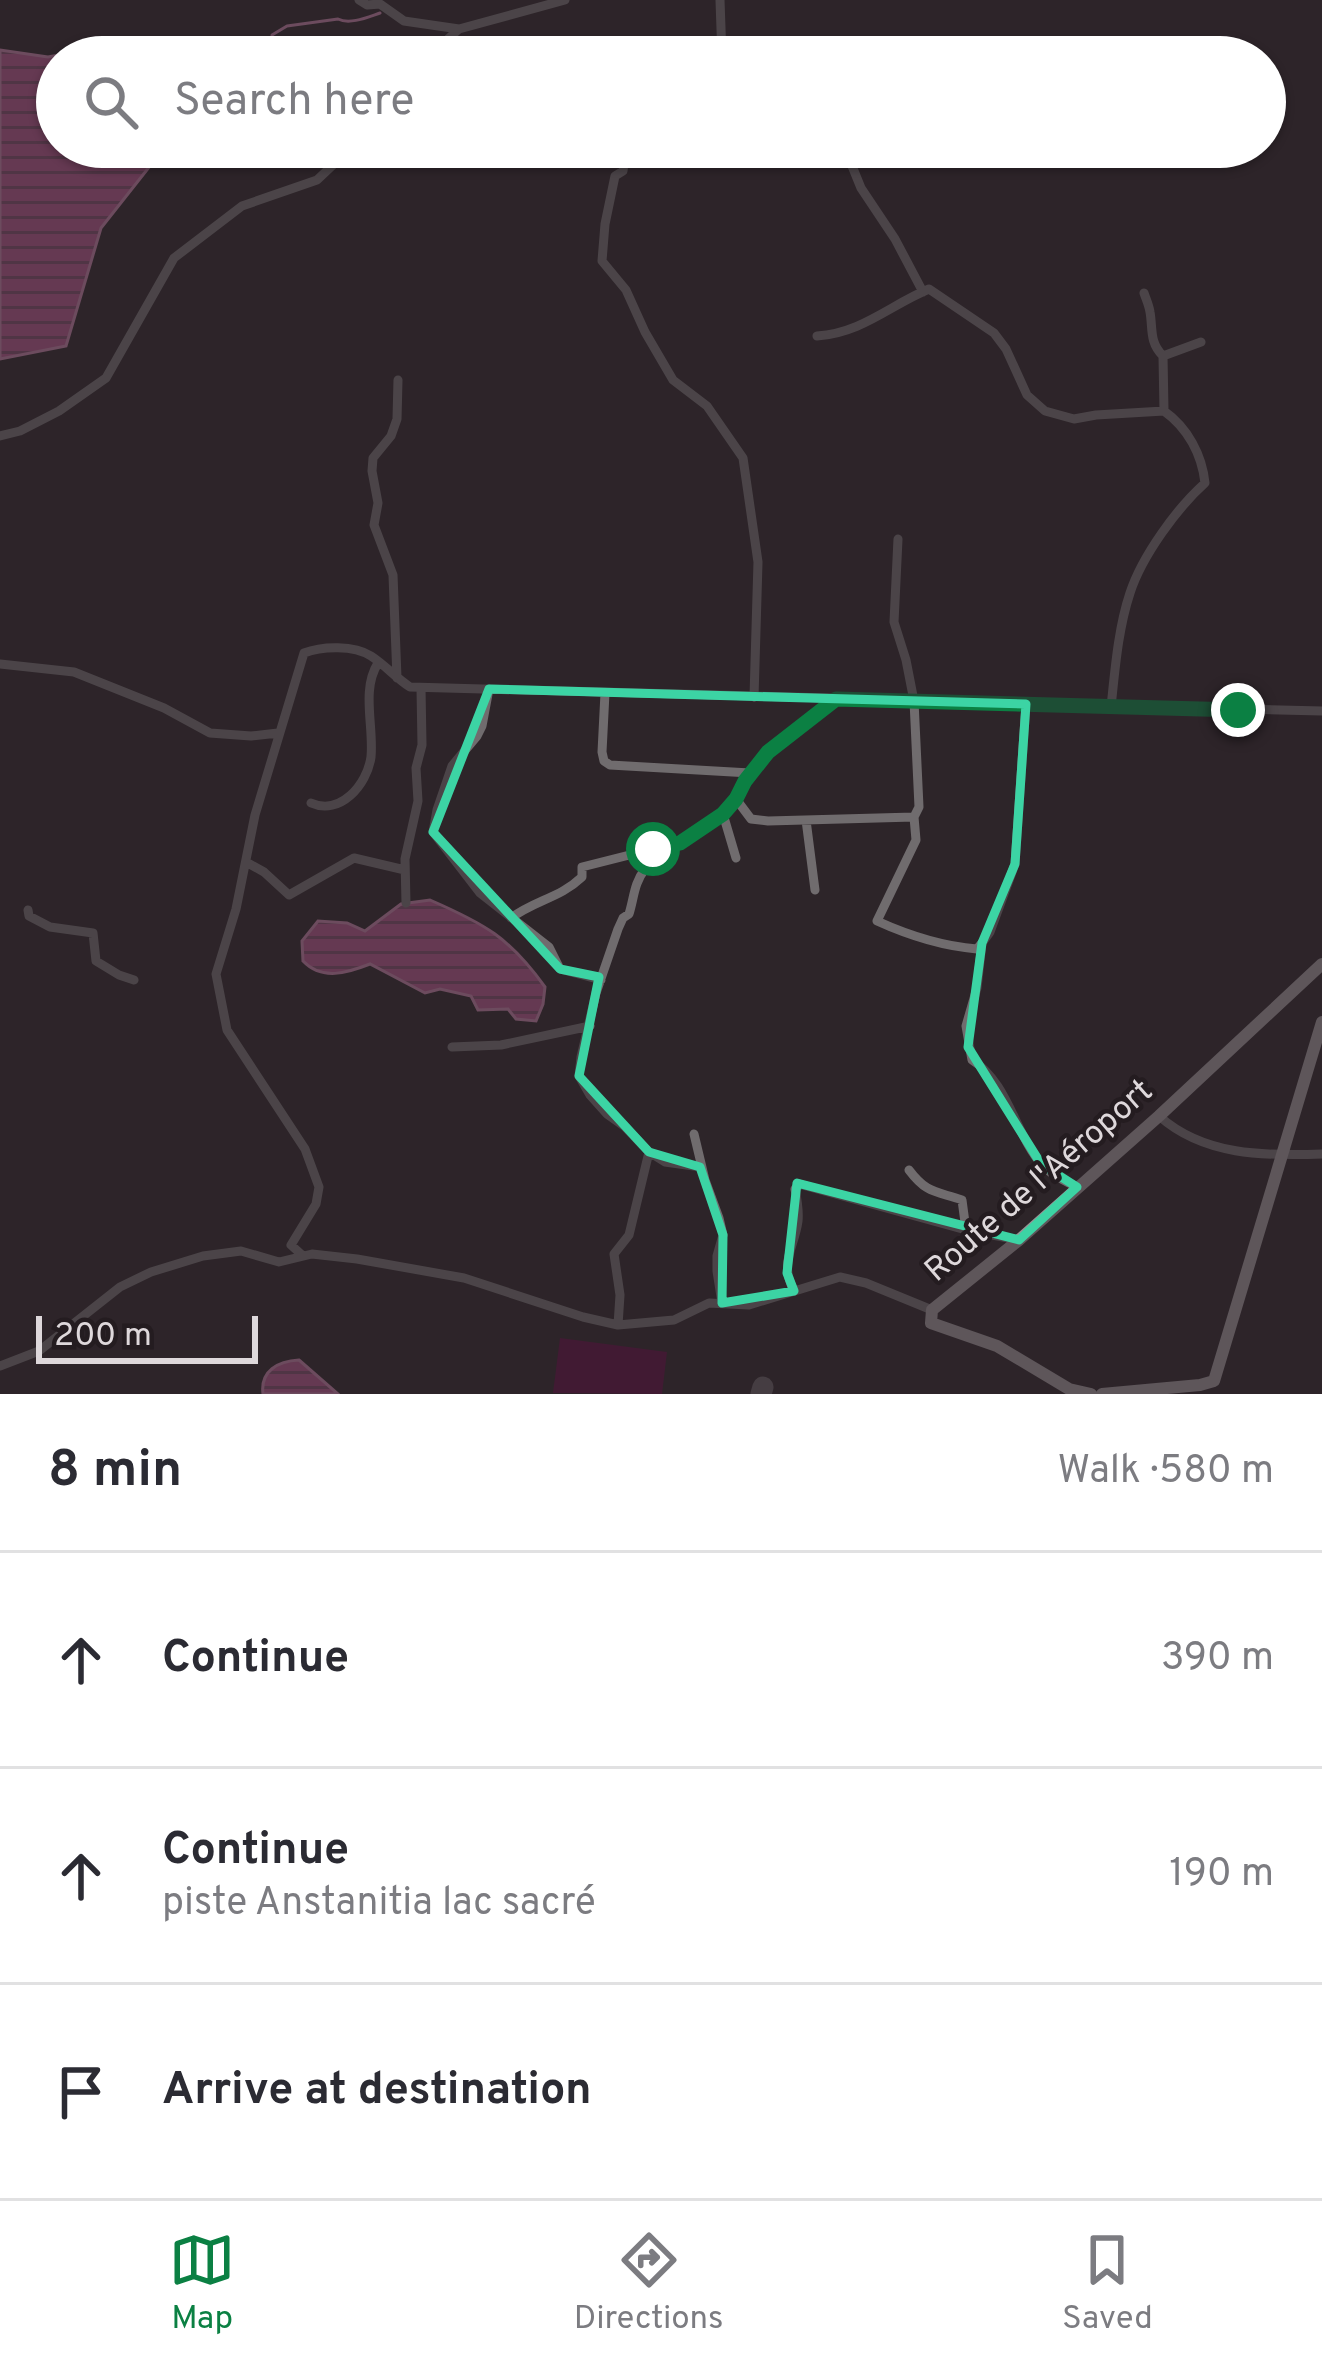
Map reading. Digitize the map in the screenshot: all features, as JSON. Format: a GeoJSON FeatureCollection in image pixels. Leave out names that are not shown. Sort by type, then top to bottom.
{"type":"FeatureCollection","features":[{"type":"Feature","properties":{"kind":"main road","name":"Route de l'Aéroport"},"geometry":{"type":"LineString","coordinates":[[1091,1394],[1069,1389],[998,1346],[931,1324],[932,1310],[1159,1116],[1322,964]]}},
{"type":"Feature","properties":{"kind":"main road"},"geometry":{"type":"LineString","coordinates":[[1102,1394],[1214,1381],[1322,1022]]}},
{"type":"Feature","properties":{"kind":"street"},"geometry":{"type":"LineString","coordinates":[[359,0],[367,5],[378,2],[404,21],[459,28],[565,0]]}},
{"type":"Feature","properties":{"kind":"street"},"geometry":{"type":"LineString","coordinates":[[720,0],[721,36]]}},
{"type":"Feature","properties":{"kind":"street"},"geometry":{"type":"LineString","coordinates":[[450,36],[459,28]]}},
{"type":"Feature","properties":{"kind":"street"},"geometry":{"type":"LineString","coordinates":[[0,436],[58,411],[106,378],[174,258],[242,206],[317,180],[330,168]]}},
{"type":"Feature","properties":{"kind":"street"},"geometry":{"type":"LineString","coordinates":[[622,168],[615,176],[602,261],[626,290],[673,380],[707,406],[743,458],[758,562],[754,698]]}},
{"type":"Feature","properties":{"kind":"street"},"geometry":{"type":"LineString","coordinates":[[853,168],[923,292]]}},
{"type":"Feature","properties":{"kind":"street"},"geometry":{"type":"LineString","coordinates":[[817,336],[861,327],[929,290],[994,333],[1027,395],[1045,411],[1074,419],[1164,411]]}},
{"type":"Feature","properties":{"kind":"street"},"geometry":{"type":"LineString","coordinates":[[1144,293],[1151,313],[1150,330],[1163,356]]}},
{"type":"Feature","properties":{"kind":"street"},"geometry":{"type":"LineString","coordinates":[[1163,356],[1202,342]]}},
{"type":"Feature","properties":{"kind":"street"},"geometry":{"type":"LineString","coordinates":[[1111,707],[1130,591],[1163,534],[1205,483],[1192,442],[1164,411],[1163,356]]}},
{"type":"Feature","properties":{"kind":"street"},"geometry":{"type":"LineString","coordinates":[[397,678],[393,575],[374,525],[378,503],[372,471],[373,458],[391,436],[397,419],[398,380]]}},
{"type":"Feature","properties":{"kind":"street"},"geometry":{"type":"LineString","coordinates":[[898,539],[894,622],[914,701],[920,807],[914,818],[916,840],[877,921],[951,947],[977,949],[990,932],[1015,864],[1026,704]]}},
{"type":"Feature","properties":{"kind":"street"},"geometry":{"type":"LineString","coordinates":[[302,1256],[291,1245],[316,1204],[319,1187],[304,1149],[226,1030],[216,974],[236,909],[255,815],[304,653],[316,648],[358,651],[410,687],[421,688],[1322,711]]}},
{"type":"Feature","properties":{"kind":"street"},"geometry":{"type":"LineString","coordinates":[[311,803],[331,807],[341,803],[363,778],[371,761],[370,676],[378,663]]}},
{"type":"Feature","properties":{"kind":"street"},"geometry":{"type":"LineString","coordinates":[[0,664],[74,671],[164,708],[210,733],[278,734]]}},
{"type":"Feature","properties":{"kind":"street"},"geometry":{"type":"LineString","coordinates":[[406,903],[405,859],[418,801],[416,768],[422,745],[421,688]]}},
{"type":"Feature","properties":{"kind":"street"},"geometry":{"type":"LineString","coordinates":[[489,689],[477,736],[452,766],[434,832],[480,893],[549,947],[560,969],[601,980]]}},
{"type":"Feature","properties":{"kind":"street"},"geometry":{"type":"LineString","coordinates":[[604,693],[602,752],[610,765],[751,773]]}},
{"type":"Feature","properties":{"kind":"street"},"geometry":{"type":"LineString","coordinates":[[701,1167],[665,1162],[649,1152],[598,1104],[579,1076],[601,980],[645,869],[723,814],[785,736],[836,699]]}},
{"type":"Feature","properties":{"kind":"street"},"geometry":{"type":"LineString","coordinates":[[736,799],[751,819],[914,818]]}},
{"type":"Feature","properties":{"kind":"street"},"geometry":{"type":"LineString","coordinates":[[723,814],[736,858]]}},
{"type":"Feature","properties":{"kind":"street"},"geometry":{"type":"LineString","coordinates":[[806,820],[814,890]]}},
{"type":"Feature","properties":{"kind":"street"},"geometry":{"type":"LineString","coordinates":[[512,918],[572,886],[582,877],[582,867],[680,843]]}},
{"type":"Feature","properties":{"kind":"street"},"geometry":{"type":"LineString","coordinates":[[246,862],[289,896],[354,858],[405,870]]}},
{"type":"Feature","properties":{"kind":"street"},"geometry":{"type":"LineString","coordinates":[[28,910],[29,916],[50,927],[93,933],[96,961],[134,980]]}},
{"type":"Feature","properties":{"kind":"street"},"geometry":{"type":"LineString","coordinates":[[982,943],[966,1026],[972,1060],[986,1069],[1041,1164],[1077,1187]]}},
{"type":"Feature","properties":{"kind":"street"},"geometry":{"type":"LineString","coordinates":[[452,1047],[501,1045],[590,1026]]}},
{"type":"Feature","properties":{"kind":"street"},"geometry":{"type":"LineString","coordinates":[[1159,1116],[1192,1140],[1250,1153],[1322,1154]]}},
{"type":"Feature","properties":{"kind":"street"},"geometry":{"type":"LineString","coordinates":[[694,1134],[723,1235],[717,1256],[722,1303]]}},
{"type":"Feature","properties":{"kind":"street"},"geometry":{"type":"LineString","coordinates":[[618,1325],[620,1295],[614,1254],[629,1235],[649,1152]]}},
{"type":"Feature","properties":{"kind":"street"},"geometry":{"type":"LineString","coordinates":[[909,1170],[934,1193],[962,1200],[966,1229]]}},
{"type":"Feature","properties":{"kind":"street"},"geometry":{"type":"LineString","coordinates":[[794,1291],[787,1273],[798,1223],[795,1189],[799,1184],[1019,1240]]}},
{"type":"Feature","properties":{"kind":"street"},"geometry":{"type":"LineString","coordinates":[[0,1366],[39,1351],[120,1287],[151,1272],[203,1256],[241,1251],[279,1262],[302,1256],[357,1259],[464,1278],[618,1325],[674,1320],[709,1303],[749,1305],[839,1277],[932,1310]]}},
{"type":"Feature","properties":{"kind":"highlighted area"},"geometry":{"type":"Polygon","coordinates":[[[489,689],[1026,704],[1015,864],[982,943],[968,1047],[1041,1164],[1077,1187],[1019,1240],[797,1183],[787,1273],[794,1291],[722,1303],[723,1235],[700,1167],[649,1152],[579,1076],[599,977],[560,969],[433,832],[489,689]]]}},
{"type":"Feature","properties":{"kind":"shaded area"},"geometry":{"type":"Polygon","coordinates":[[[0,50],[36,55],[36,168],[148,168],[101,228],[66,346],[0,359],[0,50]]]}},
{"type":"Feature","properties":{"kind":"shaded area"},"geometry":{"type":"Polygon","coordinates":[[[430,900],[481,925],[520,956],[545,987],[536,1021],[516,1019],[508,1009],[478,1010],[471,996],[440,989],[425,993],[370,964],[326,973],[303,961],[302,941],[318,921],[347,923],[365,931],[401,904],[430,900]]]}},
{"type":"Feature","properties":{"kind":"shaded area"},"geometry":{"type":"Polygon","coordinates":[[[560,1338],[667,1352],[662,1394],[553,1393],[560,1338]]]}},
{"type":"Feature","properties":{"kind":"shaded area"},"geometry":{"type":"Polygon","coordinates":[[[299,1360],[338,1394],[263,1394],[264,1379],[272,1369],[299,1360]]]}},
{"type":"Feature","properties":{"kind":"waterway"},"geometry":{"type":"LineString","coordinates":[[272,36],[287,26],[353,21],[380,13]]}},
{"type":"Feature","properties":{"kind":"taxiway"},"geometry":{"type":"LineString","coordinates":[[761,1394],[763,1387]]}},
{"type":"Feature","properties":{"kind":"route"},"geometry":{"type":"LineString","coordinates":[[653,849],[680,843],[723,814],[768,752],[836,699],[1238,710]]}}]}
